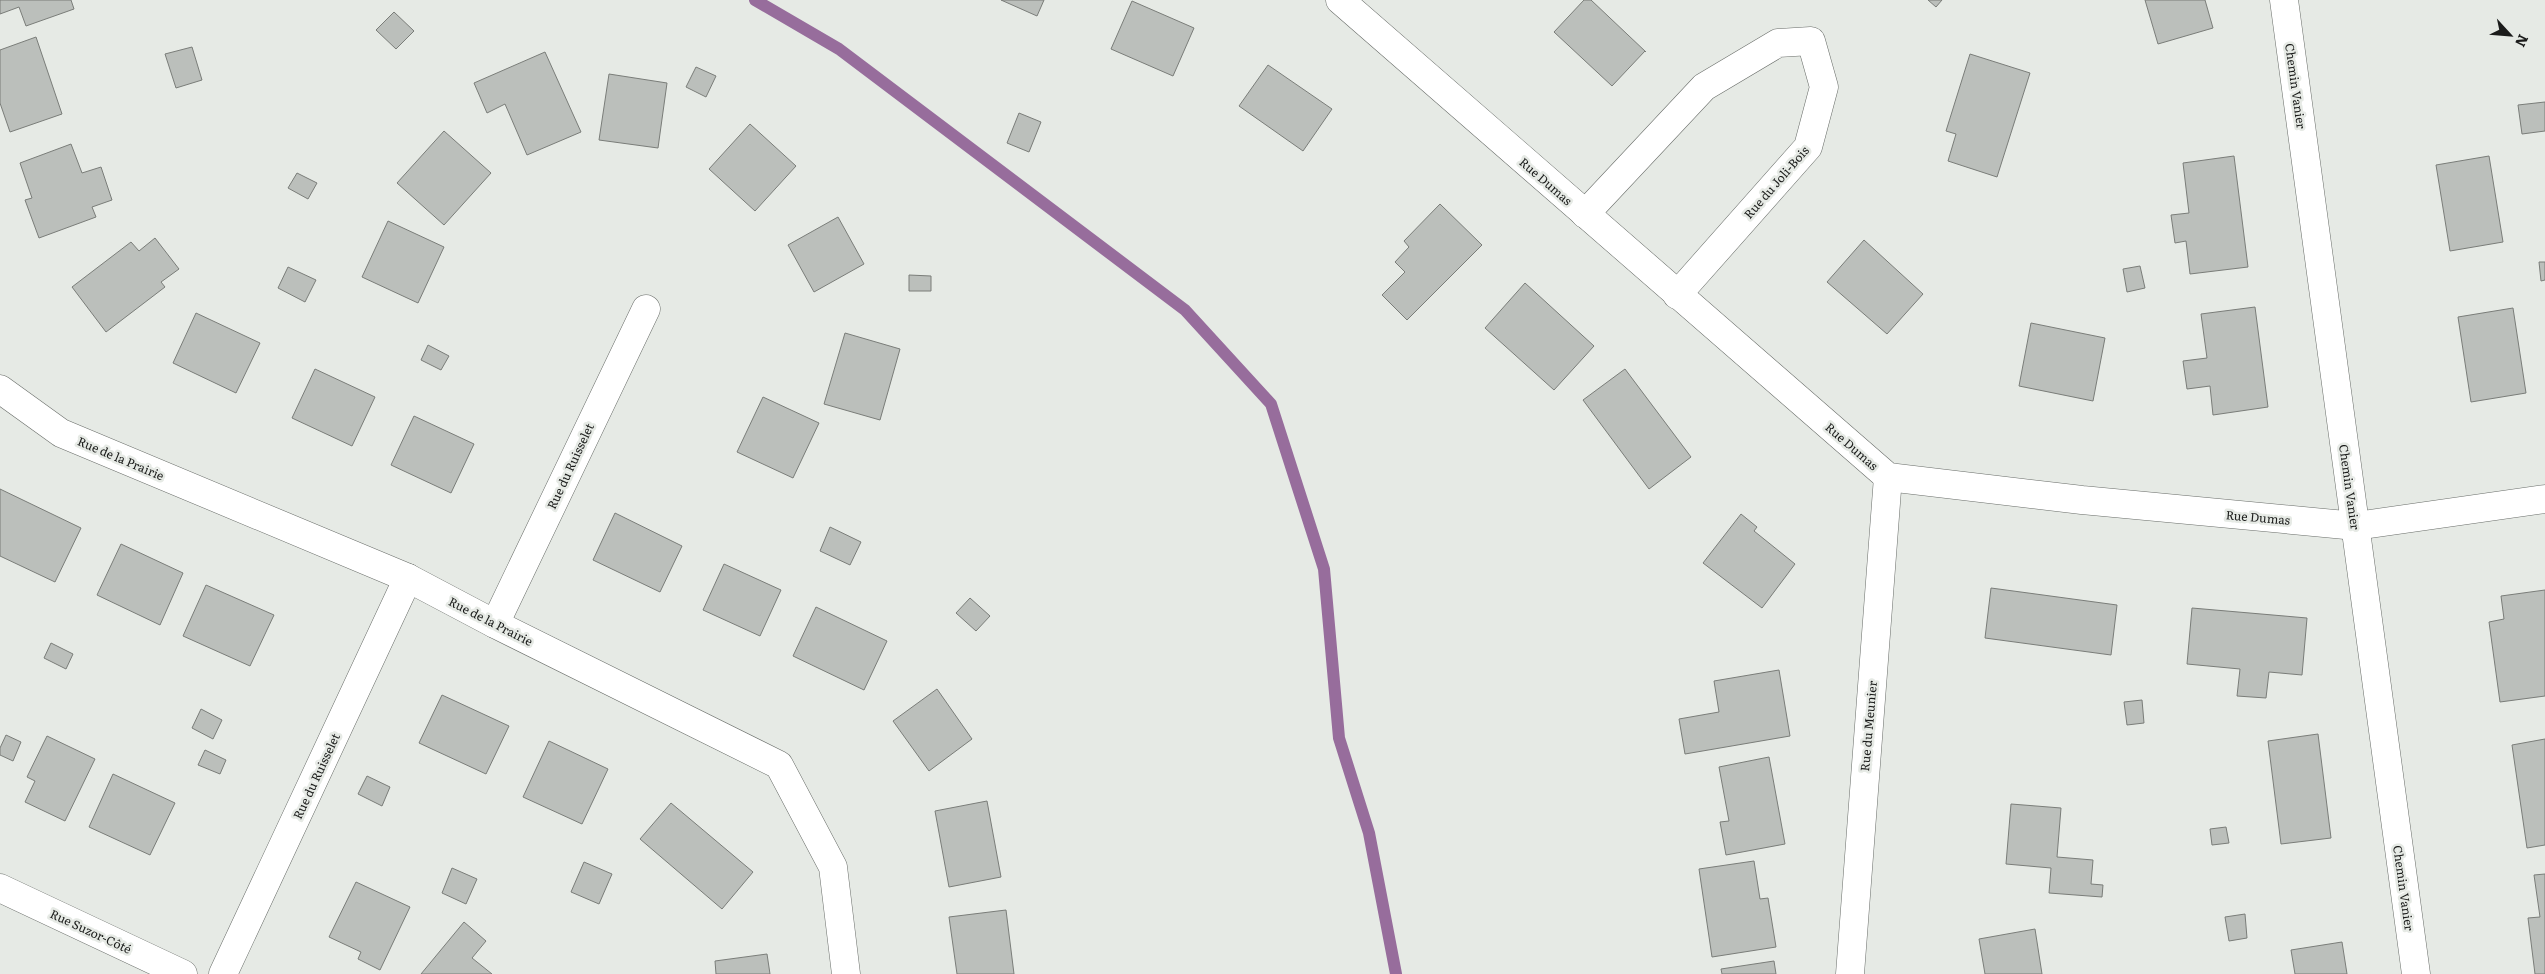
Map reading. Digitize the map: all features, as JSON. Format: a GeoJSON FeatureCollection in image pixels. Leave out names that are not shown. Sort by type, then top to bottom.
{"type":"FeatureCollection","features":[{"type":"Feature","properties":{"kind":"street","name":"Rue Dumas"},"geometry":{"type":"LineString","coordinates":[[1340,0],[1888,477],[2082,500],[2356,526],[2545,499]]}},
{"type":"Feature","properties":{"kind":"street","name":"Chemin Vanier"},"geometry":{"type":"LineString","coordinates":[[2284,0],[2416,974]]}},
{"type":"Feature","properties":{"kind":"street","name":"Rue du Joli-Bois"},"geometry":{"type":"LineString","coordinates":[[1585,214],[1704,87],[1778,43],[1811,41],[1824,87],[1808,147],[1677,295]]}},
{"type":"Feature","properties":{"kind":"street","name":"Rue du Ruisselet"},"geometry":{"type":"LineString","coordinates":[[495,624],[646,308]]}},
{"type":"Feature","properties":{"kind":"street","name":"Rue de la Prairie"},"geometry":{"type":"LineString","coordinates":[[0,389],[61,433],[408,578],[495,624],[779,765],[832,867],[846,974]]}},
{"type":"Feature","properties":{"kind":"street","name":"Rue du Meunier"},"geometry":{"type":"LineString","coordinates":[[1850,974],[1888,477]]}},
{"type":"Feature","properties":{"kind":"street","name":"Rue du Ruisselet"},"geometry":{"type":"LineString","coordinates":[[223,974],[408,578]]}},
{"type":"Feature","properties":{"kind":"street","name":"Rue Suzor-Côté"},"geometry":{"type":"LineString","coordinates":[[0,888],[183,974]]}},
{"type":"Feature","properties":{"kind":"building"},"geometry":{"type":"Polygon","coordinates":[[[0,0],[71,0],[74,9],[26,26],[19,7],[0,14],[0,0]]]}},
{"type":"Feature","properties":{"kind":"building"},"geometry":{"type":"Polygon","coordinates":[[[1001,0],[1044,0],[1037,16],[1001,0]]]}},
{"type":"Feature","properties":{"kind":"building"},"geometry":{"type":"Polygon","coordinates":[[[1584,0],[1591,0],[1645,51],[1612,86],[1554,32],[1584,0]]]}},
{"type":"Feature","properties":{"kind":"building"},"geometry":{"type":"Polygon","coordinates":[[[1928,0],[1942,0],[1936,7],[1928,0]]]}},
{"type":"Feature","properties":{"kind":"building"},"geometry":{"type":"Polygon","coordinates":[[[2145,0],[2205,0],[2213,28],[2158,44],[2145,0]]]}},
{"type":"Feature","properties":{"kind":"building"},"geometry":{"type":"Polygon","coordinates":[[[1132,1],[1194,28],[1173,76],[1111,49],[1132,1]]]}},
{"type":"Feature","properties":{"kind":"building"},"geometry":{"type":"Polygon","coordinates":[[[394,12],[414,31],[396,49],[376,30],[394,12]]]}},
{"type":"Feature","properties":{"kind":"building"},"geometry":{"type":"Polygon","coordinates":[[[36,37],[62,114],[10,132],[0,103],[0,50],[36,37]]]}},
{"type":"Feature","properties":{"kind":"building"},"geometry":{"type":"Polygon","coordinates":[[[192,47],[202,80],[176,88],[165,54],[192,47]]]}},
{"type":"Feature","properties":{"kind":"building"},"geometry":{"type":"Polygon","coordinates":[[[545,52],[581,132],[527,155],[505,104],[487,113],[474,83],[545,52]]]}},
{"type":"Feature","properties":{"kind":"building"},"geometry":{"type":"Polygon","coordinates":[[[1970,54],[2030,73],[1997,177],[1948,161],[1956,134],[1946,131],[1970,54]]]}},
{"type":"Feature","properties":{"kind":"building"},"geometry":{"type":"Polygon","coordinates":[[[1268,65],[1332,109],[1303,151],[1239,106],[1268,65]]]}},
{"type":"Feature","properties":{"kind":"building"},"geometry":{"type":"Polygon","coordinates":[[[696,67],[716,76],[706,97],[686,87],[696,67]]]}},
{"type":"Feature","properties":{"kind":"building"},"geometry":{"type":"Polygon","coordinates":[[[609,74],[667,83],[658,148],[599,140],[609,74]]]}},
{"type":"Feature","properties":{"kind":"building"},"geometry":{"type":"Polygon","coordinates":[[[2545,102],[2545,131],[2522,134],[2518,105],[2545,102]]]}},
{"type":"Feature","properties":{"kind":"building"},"geometry":{"type":"Polygon","coordinates":[[[1019,113],[1041,122],[1029,152],[1007,143],[1019,113]]]}},
{"type":"Feature","properties":{"kind":"building"},"geometry":{"type":"Polygon","coordinates":[[[750,124],[796,166],[755,211],[709,169],[750,124]]]}},
{"type":"Feature","properties":{"kind":"building"},"geometry":{"type":"Polygon","coordinates":[[[444,131],[491,173],[444,225],[397,183],[444,131]]]}},
{"type":"Feature","properties":{"kind":"building"},"geometry":{"type":"Polygon","coordinates":[[[71,144],[82,173],[101,167],[112,200],[92,207],[96,217],[39,238],[25,200],[32,198],[20,163],[71,144]]]}},
{"type":"Feature","properties":{"kind":"building"},"geometry":{"type":"Polygon","coordinates":[[[2234,156],[2248,267],[2190,274],[2186,241],[2175,243],[2171,215],[2189,213],[2183,163],[2234,156]]]}},
{"type":"Feature","properties":{"kind":"building"},"geometry":{"type":"Polygon","coordinates":[[[2489,156],[2503,242],[2450,251],[2436,165],[2489,156]]]}},
{"type":"Feature","properties":{"kind":"building"},"geometry":{"type":"Polygon","coordinates":[[[297,173],[317,183],[308,199],[288,188],[297,173]]]}},
{"type":"Feature","properties":{"kind":"building"},"geometry":{"type":"Polygon","coordinates":[[[1440,204],[1482,245],[1407,320],[1382,295],[1405,272],[1395,262],[1409,247],[1404,241],[1440,204]]]}},
{"type":"Feature","properties":{"kind":"building"},"geometry":{"type":"Polygon","coordinates":[[[838,217],[864,264],[814,292],[788,245],[838,217]]]}},
{"type":"Feature","properties":{"kind":"building"},"geometry":{"type":"Polygon","coordinates":[[[388,221],[444,247],[418,303],[362,277],[388,221]]]}},
{"type":"Feature","properties":{"kind":"building"},"geometry":{"type":"Polygon","coordinates":[[[155,238],[179,269],[161,282],[165,287],[106,332],[72,287],[131,242],[139,251],[155,238]]]}},
{"type":"Feature","properties":{"kind":"building"},"geometry":{"type":"Polygon","coordinates":[[[1864,240],[1923,294],[1887,334],[1827,282],[1864,240]]]}},
{"type":"Feature","properties":{"kind":"building"},"geometry":{"type":"Polygon","coordinates":[[[2539,262],[2545,262],[2545,280],[2541,281],[2539,262]]]}},
{"type":"Feature","properties":{"kind":"building"},"geometry":{"type":"Polygon","coordinates":[[[2140,266],[2145,288],[2127,292],[2123,269],[2140,266]]]}},
{"type":"Feature","properties":{"kind":"building"},"geometry":{"type":"Polygon","coordinates":[[[288,267],[316,280],[305,302],[278,288],[288,267]]]}},
{"type":"Feature","properties":{"kind":"building"},"geometry":{"type":"Polygon","coordinates":[[[909,275],[931,276],[931,291],[909,291],[909,275]]]}},
{"type":"Feature","properties":{"kind":"building"},"geometry":{"type":"Polygon","coordinates":[[[1525,283],[1594,346],[1554,390],[1485,328],[1525,283]]]}},
{"type":"Feature","properties":{"kind":"building"},"geometry":{"type":"Polygon","coordinates":[[[2255,307],[2268,407],[2213,415],[2210,386],[2187,389],[2183,361],[2207,358],[2201,314],[2255,307]]]}},
{"type":"Feature","properties":{"kind":"building"},"geometry":{"type":"Polygon","coordinates":[[[2513,308],[2526,393],[2471,402],[2458,317],[2513,308]]]}},
{"type":"Feature","properties":{"kind":"building"},"geometry":{"type":"Polygon","coordinates":[[[196,313],[260,343],[236,393],[173,363],[196,313]]]}},
{"type":"Feature","properties":{"kind":"building"},"geometry":{"type":"Polygon","coordinates":[[[2031,323],[2105,338],[2093,401],[2019,386],[2031,323]]]}},
{"type":"Feature","properties":{"kind":"building"},"geometry":{"type":"Polygon","coordinates":[[[845,333],[900,349],[880,420],[824,404],[845,333]]]}},
{"type":"Feature","properties":{"kind":"building"},"geometry":{"type":"Polygon","coordinates":[[[428,345],[449,356],[441,370],[421,360],[428,345]]]}},
{"type":"Feature","properties":{"kind":"building"},"geometry":{"type":"Polygon","coordinates":[[[315,369],[375,397],[352,446],[292,418],[315,369]]]}},
{"type":"Feature","properties":{"kind":"building"},"geometry":{"type":"Polygon","coordinates":[[[1625,369],[1691,457],[1649,489],[1583,400],[1625,369]]]}},
{"type":"Feature","properties":{"kind":"building"},"geometry":{"type":"Polygon","coordinates":[[[763,397],[819,423],[793,478],[737,452],[763,397]]]}},
{"type":"Feature","properties":{"kind":"building"},"geometry":{"type":"Polygon","coordinates":[[[414,416],[474,444],[451,493],[391,465],[414,416]]]}},
{"type":"Feature","properties":{"kind":"building"},"geometry":{"type":"Polygon","coordinates":[[[0,489],[81,528],[55,582],[0,556],[0,489]]]}},
{"type":"Feature","properties":{"kind":"building"},"geometry":{"type":"Polygon","coordinates":[[[615,513],[682,546],[660,592],[593,560],[615,513]]]}},
{"type":"Feature","properties":{"kind":"building"},"geometry":{"type":"Polygon","coordinates":[[[1741,514],[1757,527],[1754,531],[1795,564],[1762,608],[1703,563],[1741,514]]]}},
{"type":"Feature","properties":{"kind":"building"},"geometry":{"type":"Polygon","coordinates":[[[830,527],[861,542],[850,565],[820,551],[830,527]]]}},
{"type":"Feature","properties":{"kind":"building"},"geometry":{"type":"Polygon","coordinates":[[[121,544],[183,573],[160,625],[97,595],[121,544]]]}},
{"type":"Feature","properties":{"kind":"building"},"geometry":{"type":"Polygon","coordinates":[[[724,564],[781,590],[760,636],[703,610],[724,564]]]}},
{"type":"Feature","properties":{"kind":"building"},"geometry":{"type":"Polygon","coordinates":[[[206,585],[274,615],[250,666],[183,636],[206,585]]]}},
{"type":"Feature","properties":{"kind":"building"},"geometry":{"type":"Polygon","coordinates":[[[1991,588],[2117,605],[2111,655],[1985,638],[1991,588]]]}},
{"type":"Feature","properties":{"kind":"building"},"geometry":{"type":"Polygon","coordinates":[[[2545,590],[2545,696],[2500,702],[2489,622],[2504,619],[2501,596],[2545,590]]]}},
{"type":"Feature","properties":{"kind":"building"},"geometry":{"type":"Polygon","coordinates":[[[970,598],[990,616],[976,631],[956,613],[970,598]]]}},
{"type":"Feature","properties":{"kind":"building"},"geometry":{"type":"Polygon","coordinates":[[[816,607],[887,641],[864,690],[793,656],[816,607]]]}},
{"type":"Feature","properties":{"kind":"building"},"geometry":{"type":"Polygon","coordinates":[[[2192,608],[2307,618],[2302,675],[2269,672],[2266,698],[2237,696],[2240,669],[2187,664],[2192,608]]]}},
{"type":"Feature","properties":{"kind":"building"},"geometry":{"type":"Polygon","coordinates":[[[51,643],[73,654],[66,669],[44,658],[51,643]]]}},
{"type":"Feature","properties":{"kind":"building"},"geometry":{"type":"Polygon","coordinates":[[[1779,670],[1790,736],[1685,754],[1679,719],[1719,712],[1714,681],[1779,670]]]}},
{"type":"Feature","properties":{"kind":"building"},"geometry":{"type":"Polygon","coordinates":[[[937,689],[972,739],[929,771],[893,721],[937,689]]]}},
{"type":"Feature","properties":{"kind":"building"},"geometry":{"type":"Polygon","coordinates":[[[442,695],[509,726],[486,774],[419,743],[442,695]]]}},
{"type":"Feature","properties":{"kind":"building"},"geometry":{"type":"Polygon","coordinates":[[[2142,700],[2144,723],[2127,725],[2124,702],[2142,700]]]}},
{"type":"Feature","properties":{"kind":"building"},"geometry":{"type":"Polygon","coordinates":[[[201,709],[222,720],[213,739],[192,728],[201,709]]]}},
{"type":"Feature","properties":{"kind":"building"},"geometry":{"type":"Polygon","coordinates":[[[2318,734],[2331,838],[2281,844],[2268,741],[2318,734]]]}},
{"type":"Feature","properties":{"kind":"building"},"geometry":{"type":"Polygon","coordinates":[[[6,735],[21,742],[13,761],[0,755],[0,748],[6,735]]]}},
{"type":"Feature","properties":{"kind":"building"},"geometry":{"type":"Polygon","coordinates":[[[47,736],[95,759],[65,821],[25,802],[35,781],[27,777],[47,736]]]}},
{"type":"Feature","properties":{"kind":"building"},"geometry":{"type":"Polygon","coordinates":[[[2545,739],[2545,845],[2527,848],[2512,745],[2545,739]]]}},
{"type":"Feature","properties":{"kind":"building"},"geometry":{"type":"Polygon","coordinates":[[[549,741],[608,769],[582,824],[523,797],[549,741]]]}},
{"type":"Feature","properties":{"kind":"building"},"geometry":{"type":"Polygon","coordinates":[[[205,750],[226,760],[220,774],[198,765],[205,750]]]}},
{"type":"Feature","properties":{"kind":"building"},"geometry":{"type":"Polygon","coordinates":[[[1769,757],[1785,844],[1726,855],[1720,822],[1729,821],[1719,767],[1769,757]]]}},
{"type":"Feature","properties":{"kind":"building"},"geometry":{"type":"Polygon","coordinates":[[[113,774],[175,803],[150,855],[89,827],[113,774]]]}},
{"type":"Feature","properties":{"kind":"building"},"geometry":{"type":"Polygon","coordinates":[[[367,776],[390,787],[382,806],[358,794],[367,776]]]}},
{"type":"Feature","properties":{"kind":"building"},"geometry":{"type":"Polygon","coordinates":[[[987,801],[1001,877],[949,887],[935,811],[987,801]]]}},
{"type":"Feature","properties":{"kind":"building"},"geometry":{"type":"Polygon","coordinates":[[[671,803],[753,872],[722,909],[640,839],[671,803]]]}},
{"type":"Feature","properties":{"kind":"building"},"geometry":{"type":"Polygon","coordinates":[[[2011,804],[2061,808],[2057,857],[2093,860],[2091,884],[2103,885],[2102,897],[2049,893],[2051,868],[2006,864],[2011,804]]]}},
{"type":"Feature","properties":{"kind":"building"},"geometry":{"type":"Polygon","coordinates":[[[2226,827],[2229,843],[2212,845],[2210,829],[2226,827]]]}},
{"type":"Feature","properties":{"kind":"building"},"geometry":{"type":"Polygon","coordinates":[[[1754,861],[1760,899],[1768,898],[1776,947],[1712,957],[1699,869],[1754,861]]]}},
{"type":"Feature","properties":{"kind":"building"},"geometry":{"type":"Polygon","coordinates":[[[584,862],[612,874],[599,904],[571,892],[584,862]]]}},
{"type":"Feature","properties":{"kind":"building"},"geometry":{"type":"Polygon","coordinates":[[[452,868],[477,879],[466,904],[442,893],[452,868]]]}},
{"type":"Feature","properties":{"kind":"building"},"geometry":{"type":"Polygon","coordinates":[[[2545,874],[2545,974],[2535,974],[2528,918],[2540,917],[2534,875],[2545,874]]]}},
{"type":"Feature","properties":{"kind":"building"},"geometry":{"type":"Polygon","coordinates":[[[356,882],[410,907],[380,970],[358,959],[361,952],[329,937],[356,882]]]}},
{"type":"Feature","properties":{"kind":"building"},"geometry":{"type":"Polygon","coordinates":[[[1006,910],[1014,974],[957,974],[949,917],[1006,910]]]}},
{"type":"Feature","properties":{"kind":"building"},"geometry":{"type":"Polygon","coordinates":[[[2245,914],[2247,938],[2229,941],[2225,917],[2245,914]]]}},
{"type":"Feature","properties":{"kind":"building"},"geometry":{"type":"Polygon","coordinates":[[[464,922],[486,941],[472,958],[492,974],[421,974],[464,922]]]}},
{"type":"Feature","properties":{"kind":"building"},"geometry":{"type":"Polygon","coordinates":[[[2035,929],[2042,974],[1985,974],[1979,939],[2035,929]]]}},
{"type":"Feature","properties":{"kind":"building"},"geometry":{"type":"Polygon","coordinates":[[[2342,942],[2347,974],[2295,974],[2291,950],[2342,942]]]}},
{"type":"Feature","properties":{"kind":"building"},"geometry":{"type":"Polygon","coordinates":[[[767,954],[770,974],[716,974],[715,961],[767,954]]]}},
{"type":"Feature","properties":{"kind":"building"},"geometry":{"type":"Polygon","coordinates":[[[1774,961],[1776,974],[1722,974],[1721,969],[1774,961]]]}},
{"type":"Feature","properties":{"kind":"waterway"},"geometry":{"type":"LineString","coordinates":[[755,0],[839,49],[1185,310],[1271,404],[1324,569],[1339,738],[1369,833],[1396,974]]}}]}
